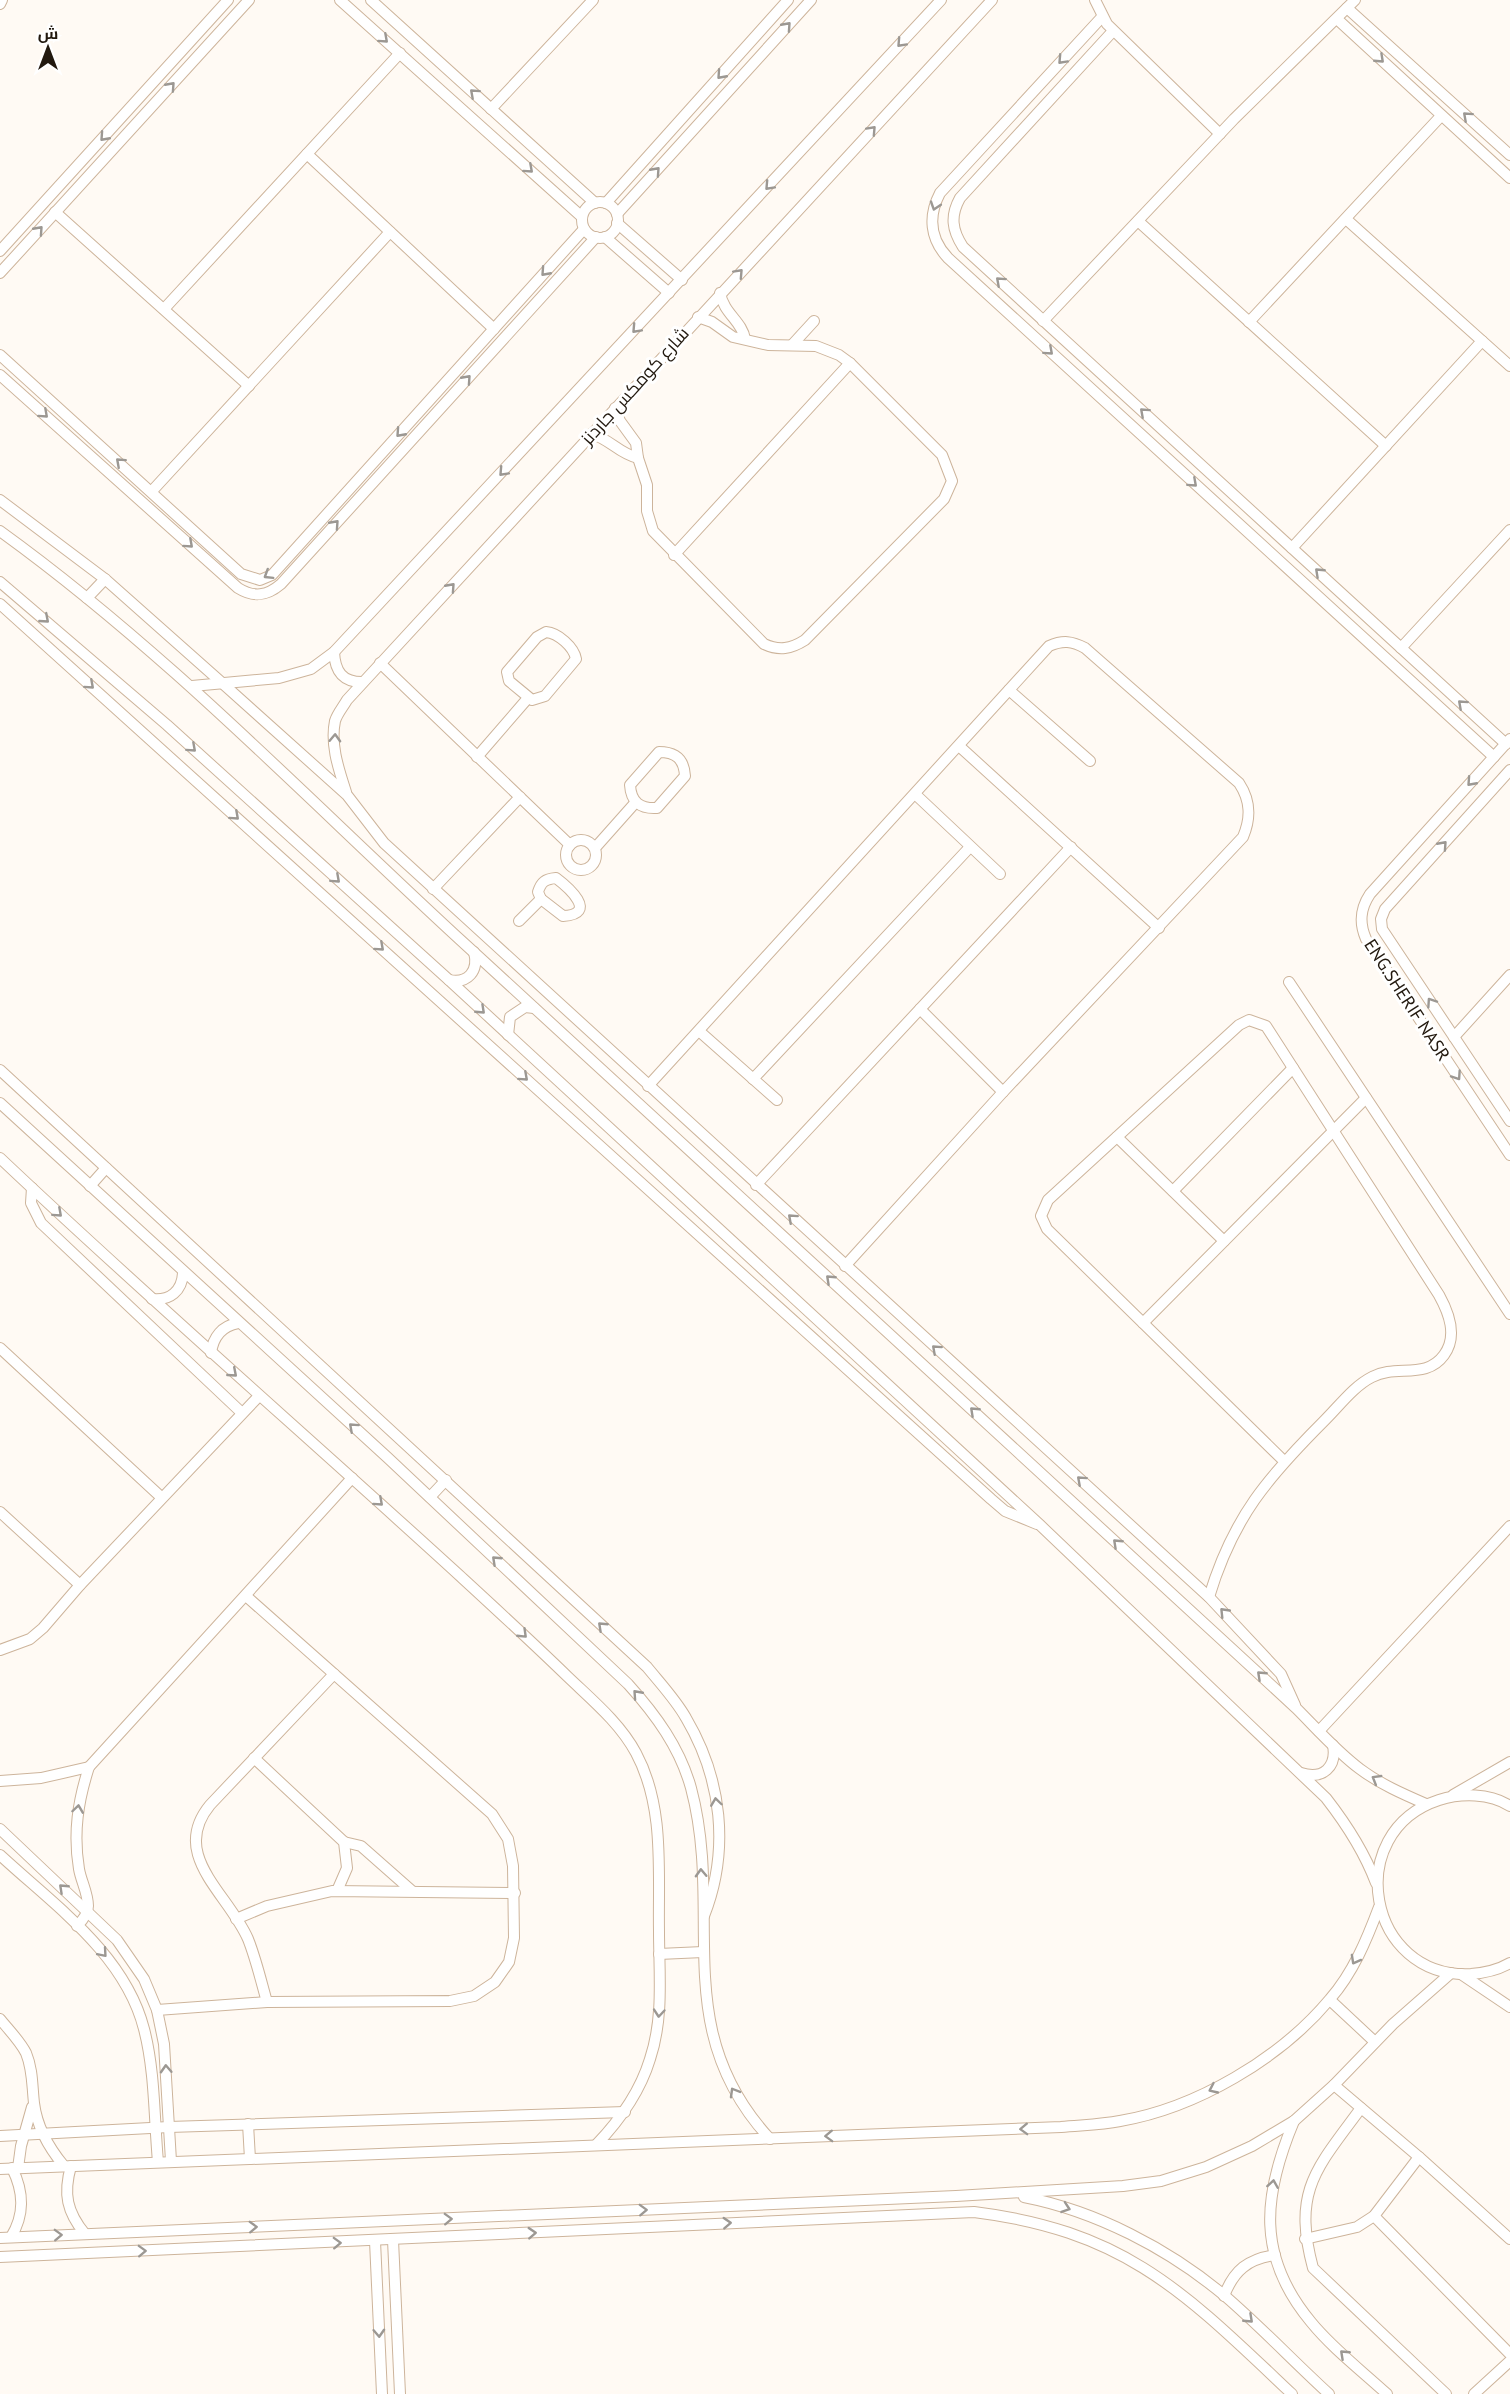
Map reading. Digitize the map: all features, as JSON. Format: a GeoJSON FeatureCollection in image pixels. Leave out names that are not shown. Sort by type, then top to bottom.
{"type":"FeatureCollection","features":[{"type":"Feature","properties":{"kind":"street"},"geometry":{"type":"LineString","coordinates":[[0,4],[2,0]]}},
{"type":"Feature","properties":{"kind":"street"},"geometry":{"type":"LineString","coordinates":[[0,251],[228,0]]}},
{"type":"Feature","properties":{"kind":"street"},"geometry":{"type":"LineString","coordinates":[[0,273],[249,0]]}},
{"type":"Feature","properties":{"kind":"street"},"geometry":{"type":"LineString","coordinates":[[340,0],[582,217],[584,229]]}},
{"type":"Feature","properties":{"kind":"street"},"geometry":{"type":"LineString","coordinates":[[371,0],[491,109],[601,203],[682,280]]}},
{"type":"Feature","properties":{"kind":"street"},"geometry":{"type":"LineString","coordinates":[[582,217],[587,208],[601,203],[788,0]]}},
{"type":"Feature","properties":{"kind":"street"},"geometry":{"type":"LineString","coordinates":[[0,375],[238,588],[254,595],[264,594],[280,584],[600,237],[613,232],[617,218],[811,0]]}},
{"type":"Feature","properties":{"kind":"street","name":"شارع كومكس جاردنز"},"geometry":{"type":"LineString","coordinates":[[192,686],[279,678],[311,669],[334,652],[941,0]]}},
{"type":"Feature","properties":{"kind":"street","name":"شارع كومكس جاردنز"},"geometry":{"type":"LineString","coordinates":[[347,795],[335,753],[336,721],[347,700],[992,0]]}},
{"type":"Feature","properties":{"kind":"street"},"geometry":{"type":"LineString","coordinates":[[1095,0],[1102,17],[1113,31],[1220,134]]}},
{"type":"Feature","properties":{"kind":"street"},"geometry":{"type":"LineString","coordinates":[[491,109],[586,2]]}},
{"type":"Feature","properties":{"kind":"street"},"geometry":{"type":"LineString","coordinates":[[1043,321],[1220,134],[1351,4],[1440,92],[1510,155]]}},
{"type":"Feature","properties":{"kind":"street"},"geometry":{"type":"LineString","coordinates":[[1102,17],[940,193],[932,218],[937,244],[948,258],[1494,757]]}},
{"type":"Feature","properties":{"kind":"street"},"geometry":{"type":"LineString","coordinates":[[1337,20],[1510,178]]}},
{"type":"Feature","properties":{"kind":"street"},"geometry":{"type":"LineString","coordinates":[[1113,31],[960,198],[955,207],[953,228],[963,247],[1401,648],[1508,741]]}},
{"type":"Feature","properties":{"kind":"street"},"geometry":{"type":"LineString","coordinates":[[164,309],[400,53]]}},
{"type":"Feature","properties":{"kind":"street"},"geometry":{"type":"LineString","coordinates":[[1428,104],[1440,92]]}},
{"type":"Feature","properties":{"kind":"street"},"geometry":{"type":"LineString","coordinates":[[1249,322],[1441,116]]}},
{"type":"Feature","properties":{"kind":"street"},"geometry":{"type":"LineString","coordinates":[[307,154],[494,329]]}},
{"type":"Feature","properties":{"kind":"street"},"geometry":{"type":"LineString","coordinates":[[55,212],[249,386]]}},
{"type":"Feature","properties":{"kind":"street"},"geometry":{"type":"LineString","coordinates":[[1346,219],[1510,366]]}},
{"type":"Feature","properties":{"kind":"street"},"geometry":{"type":"LineString","coordinates":[[1138,221],[1386,446]]}},
{"type":"Feature","properties":{"kind":"street"},"geometry":{"type":"LineString","coordinates":[[584,229],[600,237],[669,293]]}},
{"type":"Feature","properties":{"kind":"street"},"geometry":{"type":"LineString","coordinates":[[0,355],[242,574],[254,580],[266,579],[584,229]]}},
{"type":"Feature","properties":{"kind":"street"},"geometry":{"type":"LineString","coordinates":[[152,491],[390,232]]}},
{"type":"Feature","properties":{"kind":"street"},"geometry":{"type":"LineString","coordinates":[[720,293],[724,309],[741,327],[745,339]]}},
{"type":"Feature","properties":{"kind":"street"},"geometry":{"type":"LineString","coordinates":[[615,408],[620,421],[636,443],[638,458],[647,485],[649,522],[659,540],[764,644],[784,649],[805,640],[944,499],[952,481],[951,472],[942,455],[850,363],[822,348],[768,345],[733,337],[712,322],[698,317]]}},
{"type":"Feature","properties":{"kind":"street"},"geometry":{"type":"LineString","coordinates":[[792,345],[814,321]]}},
{"type":"Feature","properties":{"kind":"street"},"geometry":{"type":"LineString","coordinates":[[1292,548],[1482,341]]}},
{"type":"Feature","properties":{"kind":"street"},"geometry":{"type":"LineString","coordinates":[[674,555],[850,363]]}},
{"type":"Feature","properties":{"kind":"street"},"geometry":{"type":"LineString","coordinates":[[591,434],[605,438],[623,452],[638,458]]}},
{"type":"Feature","properties":{"kind":"street"},"geometry":{"type":"LineString","coordinates":[[0,500],[105,579],[347,795],[384,843],[433,889],[1209,1597],[1281,1674],[1296,1708]]}},
{"type":"Feature","properties":{"kind":"street"},"geometry":{"type":"LineString","coordinates":[[1401,648],[1510,530]]}},
{"type":"Feature","properties":{"kind":"street"},"geometry":{"type":"LineString","coordinates":[[0,531],[87,598],[192,686],[534,1008],[1296,1708],[1333,1745],[1360,1769],[1426,1804]]}},
{"type":"Feature","properties":{"kind":"street"},"geometry":{"type":"LineString","coordinates":[[87,598],[105,579]]}},
{"type":"Feature","properties":{"kind":"street"},"geometry":{"type":"LineString","coordinates":[[0,582],[167,725],[449,980],[1040,1525],[1301,1773],[1326,1798],[1348,1826],[1366,1857],[1376,1883],[1379,1907],[1398,1943],[1413,1957],[1431,1967],[1456,1974],[1510,2007]]}},
{"type":"Feature","properties":{"kind":"street"},"geometry":{"type":"LineString","coordinates":[[0,604],[991,1499],[1022,1520],[1040,1525]]}},
{"type":"Feature","properties":{"kind":"street"},"geometry":{"type":"LineString","coordinates":[[551,632],[574,650],[574,663],[545,696],[536,700],[528,698],[509,681],[507,672],[537,637],[551,632]]}},
{"type":"Feature","properties":{"kind":"street"},"geometry":{"type":"LineString","coordinates":[[648,1086],[1049,646],[1061,641],[1074,642],[1085,648],[1243,789],[1250,813],[1243,837],[1003,1092],[845,1266]]}},
{"type":"Feature","properties":{"kind":"street"},"geometry":{"type":"LineString","coordinates":[[334,652],[335,664],[340,675],[350,682],[362,682]]}},
{"type":"Feature","properties":{"kind":"street"},"geometry":{"type":"LineString","coordinates":[[380,663],[570,845]]}},
{"type":"Feature","properties":{"kind":"street"},"geometry":{"type":"LineString","coordinates":[[1009,690],[1090,761]]}},
{"type":"Feature","properties":{"kind":"street"},"geometry":{"type":"LineString","coordinates":[[477,757],[528,698]]}},
{"type":"Feature","properties":{"kind":"street"},"geometry":{"type":"LineString","coordinates":[[151,740],[167,725]]}},
{"type":"Feature","properties":{"kind":"street","name":"ENG.SHERIF NASR"},"geometry":{"type":"LineString","coordinates":[[1508,741],[1370,894],[1363,906],[1361,920],[1366,939],[1508,1149]]}},
{"type":"Feature","properties":{"kind":"street"},"geometry":{"type":"LineString","coordinates":[[959,746],[1159,928]]}},
{"type":"Feature","properties":{"kind":"street"},"geometry":{"type":"LineString","coordinates":[[659,752],[670,752],[679,757],[685,766],[685,776],[657,808],[645,809],[635,803],[630,795],[630,785],[659,752]]}},
{"type":"Feature","properties":{"kind":"street"},"geometry":{"type":"LineString","coordinates":[[1510,770],[1385,909],[1381,919],[1382,929],[1510,1121]]}},
{"type":"Feature","properties":{"kind":"street"},"geometry":{"type":"LineString","coordinates":[[915,795],[1000,874]]}},
{"type":"Feature","properties":{"kind":"street"},"geometry":{"type":"LineString","coordinates":[[433,889],[520,797]]}},
{"type":"Feature","properties":{"kind":"street"},"geometry":{"type":"LineString","coordinates":[[595,848],[583,840],[570,845],[567,850],[568,863],[579,870],[586,870],[596,861],[595,848],[635,803]]}},
{"type":"Feature","properties":{"kind":"street"},"geometry":{"type":"LineString","coordinates":[[372,857],[384,843]]}},
{"type":"Feature","properties":{"kind":"street"},"geometry":{"type":"LineString","coordinates":[[753,1079],[970,847]]}},
{"type":"Feature","properties":{"kind":"street"},"geometry":{"type":"LineString","coordinates":[[756,1185],[1071,847]]}},
{"type":"Feature","properties":{"kind":"street"},"geometry":{"type":"LineString","coordinates":[[566,886],[579,870]]}},
{"type":"Feature","properties":{"kind":"street"},"geometry":{"type":"LineString","coordinates":[[556,878],[578,896],[580,903],[577,911],[563,916],[541,899],[538,892],[541,884],[548,879],[556,878]]}},
{"type":"Feature","properties":{"kind":"street"},"geometry":{"type":"LineString","coordinates":[[519,921],[541,899]]}},
{"type":"Feature","properties":{"kind":"street"},"geometry":{"type":"LineString","coordinates":[[449,980],[458,982],[468,979],[477,962],[474,952]]}},
{"type":"Feature","properties":{"kind":"street"},"geometry":{"type":"LineString","coordinates":[[1454,1037],[1510,975]]}},
{"type":"Feature","properties":{"kind":"street"},"geometry":{"type":"LineString","coordinates":[[1289,982],[1510,1314]]}},
{"type":"Feature","properties":{"kind":"street"},"geometry":{"type":"LineString","coordinates":[[508,1035],[510,1017],[525,1008],[534,1008]]}},
{"type":"Feature","properties":{"kind":"street"},"geometry":{"type":"LineString","coordinates":[[920,1009],[1003,1092]]}},
{"type":"Feature","properties":{"kind":"street"},"geometry":{"type":"LineString","coordinates":[[1209,1597],[1234,1532],[1258,1492],[1284,1461],[1366,1381],[1388,1371],[1419,1371],[1432,1366],[1444,1355],[1450,1340],[1448,1315],[1438,1295],[1266,1026],[1254,1020],[1244,1022],[1048,1200],[1041,1216],[1047,1229],[1284,1461]]}},
{"type":"Feature","properties":{"kind":"street"},"geometry":{"type":"LineString","coordinates":[[699,1030],[777,1100]]}},
{"type":"Feature","properties":{"kind":"street"},"geometry":{"type":"LineString","coordinates":[[1173,1191],[1293,1068]]}},
{"type":"Feature","properties":{"kind":"street"},"geometry":{"type":"LineString","coordinates":[[0,1070],[647,1667],[686,1716],[712,1775],[719,1830],[718,1867],[702,1921]]}},
{"type":"Feature","properties":{"kind":"street"},"geometry":{"type":"LineString","coordinates":[[1143,1323],[1366,1098]]}},
{"type":"Feature","properties":{"kind":"street"},"geometry":{"type":"LineString","coordinates":[[0,1103],[430,1497],[628,1684],[667,1733],[681,1761],[696,1812],[703,1952],[710,2029],[722,2069],[742,2106],[770,2139]]}},
{"type":"Feature","properties":{"kind":"street"},"geometry":{"type":"LineString","coordinates":[[1117,1137],[1224,1241]]}},
{"type":"Feature","properties":{"kind":"street"},"geometry":{"type":"LineString","coordinates":[[0,1158],[211,1353],[507,1619],[600,1707],[636,1752],[646,1775],[658,1833],[660,2010],[657,2035],[644,2076],[625,2112],[596,2145]]}},
{"type":"Feature","properties":{"kind":"street"},"geometry":{"type":"LineString","coordinates":[[90,1186],[106,1168]]}},
{"type":"Feature","properties":{"kind":"street"},"geometry":{"type":"LineString","coordinates":[[32,1188],[31,1203],[41,1223],[242,1413]]}},
{"type":"Feature","properties":{"kind":"street"},"geometry":{"type":"LineString","coordinates":[[152,1299],[168,1298],[175,1294],[180,1288],[183,1273]]}},
{"type":"Feature","properties":{"kind":"street"},"geometry":{"type":"LineString","coordinates":[[211,1353],[216,1335],[226,1327],[238,1323]]}},
{"type":"Feature","properties":{"kind":"street"},"geometry":{"type":"LineString","coordinates":[[0,1348],[161,1497]]}},
{"type":"Feature","properties":{"kind":"street"},"geometry":{"type":"LineString","coordinates":[[0,1650],[30,1640],[161,1497],[259,1396]]}},
{"type":"Feature","properties":{"kind":"street"},"geometry":{"type":"LineString","coordinates":[[77,1926],[87,1912],[87,1899],[78,1862],[76,1830],[78,1808],[89,1767],[352,1478]]}},
{"type":"Feature","properties":{"kind":"street"},"geometry":{"type":"LineString","coordinates":[[430,1497],[446,1480]]}},
{"type":"Feature","properties":{"kind":"street"},"geometry":{"type":"LineString","coordinates":[[0,1512],[80,1585]]}},
{"type":"Feature","properties":{"kind":"street"},"geometry":{"type":"LineString","coordinates":[[1319,1731],[1510,1526]]}},
{"type":"Feature","properties":{"kind":"street"},"geometry":{"type":"LineString","coordinates":[[157,2010],[267,2001],[450,2001],[474,1996],[495,1982],[509,1962],[514,1938],[515,1893],[507,1839],[492,1814],[246,1596]]}},
{"type":"Feature","properties":{"kind":"street"},"geometry":{"type":"LineString","coordinates":[[267,2001],[248,1939],[197,1855],[194,1837],[199,1819],[334,1674]]}},
{"type":"Feature","properties":{"kind":"street"},"geometry":{"type":"LineString","coordinates":[[1301,1773],[1312,1776],[1323,1774],[1331,1767],[1335,1756],[1333,1745]]}},
{"type":"Feature","properties":{"kind":"street"},"geometry":{"type":"LineString","coordinates":[[254,1758],[344,1842],[361,1846],[412,1891]]}},
{"type":"Feature","properties":{"kind":"street"},"geometry":{"type":"LineString","coordinates":[[1376,1883],[1380,1859],[1390,1837],[1406,1818],[1426,1804],[1451,1796],[1510,1762]]}},
{"type":"Feature","properties":{"kind":"street"},"geometry":{"type":"LineString","coordinates":[[0,1781],[41,1778],[89,1767]]}},
{"type":"Feature","properties":{"kind":"street"},"geometry":{"type":"LineString","coordinates":[[1451,1796],[1478,1795],[1510,1806]]}},
{"type":"Feature","properties":{"kind":"street"},"geometry":{"type":"LineString","coordinates":[[0,1829],[127,1952],[144,1979],[157,2010],[164,2043],[171,2161]]}},
{"type":"Feature","properties":{"kind":"street"},"geometry":{"type":"LineString","coordinates":[[337,1891],[347,1868],[344,1842]]}},
{"type":"Feature","properties":{"kind":"street"},"geometry":{"type":"LineString","coordinates":[[0,1855],[77,1926],[113,1965],[138,2011],[148,2046],[158,2162]]}},
{"type":"Feature","properties":{"kind":"street"},"geometry":{"type":"LineString","coordinates":[[236,1919],[299,1897],[337,1891],[515,1893]]}},
{"type":"Feature","properties":{"kind":"street"},"geometry":{"type":"LineString","coordinates":[[0,2169],[1060,2127],[1120,2121],[1178,2105],[1233,2079],[1282,2045],[1330,2000],[1358,1955],[1379,1907]]}},
{"type":"Feature","properties":{"kind":"street"},"geometry":{"type":"LineString","coordinates":[[659,1954],[703,1952]]}},
{"type":"Feature","properties":{"kind":"street"},"geometry":{"type":"LineString","coordinates":[[5,2237],[1009,2194],[1161,2181],[1206,2167],[1252,2146],[1294,2121],[1334,2085],[1375,2042],[1456,1974],[1482,1973],[1510,1963]]}},
{"type":"Feature","properties":{"kind":"street"},"geometry":{"type":"LineString","coordinates":[[1330,2000],[1375,2042]]}},
{"type":"Feature","properties":{"kind":"street"},"geometry":{"type":"LineString","coordinates":[[0,2019],[25,2050],[31,2068],[34,2101],[43,2134],[68,2166],[66,2203],[73,2220],[85,2234]]}},
{"type":"Feature","properties":{"kind":"street"},"geometry":{"type":"LineString","coordinates":[[1334,2085],[1419,2157],[1510,2240]]}},
{"type":"Feature","properties":{"kind":"street"},"geometry":{"type":"LineString","coordinates":[[5,2237],[21,2214],[21,2191],[15,2168],[34,2101]]}},
{"type":"Feature","properties":{"kind":"street"},"geometry":{"type":"LineString","coordinates":[[1361,2108],[1317,2169],[1305,2204],[1305,2239],[1313,2268],[1446,2394]]}},
{"type":"Feature","properties":{"kind":"street"},"geometry":{"type":"LineString","coordinates":[[0,2136],[169,2127],[625,2112]]}},
{"type":"Feature","properties":{"kind":"street"},"geometry":{"type":"LineString","coordinates":[[1294,2121],[1273,2178],[1269,2216],[1275,2255],[1289,2291],[1311,2323],[1387,2394]]}},
{"type":"Feature","properties":{"kind":"street"},"geometry":{"type":"LineString","coordinates":[[248,2124],[250,2159]]}},
{"type":"Feature","properties":{"kind":"street"},"geometry":{"type":"LineString","coordinates":[[1305,2239],[1357,2227],[1374,2216],[1419,2157]]}},
{"type":"Feature","properties":{"kind":"street"},"geometry":{"type":"LineString","coordinates":[[1009,2194],[1048,2202],[1120,2230],[1154,2248],[1224,2296],[1329,2394]]}},
{"type":"Feature","properties":{"kind":"street"},"geometry":{"type":"LineString","coordinates":[[864,2201],[866,2216]]}},
{"type":"Feature","properties":{"kind":"street"},"geometry":{"type":"LineString","coordinates":[[0,2257],[974,2212],[1010,2216],[1044,2224],[1111,2248],[1142,2265],[1199,2307],[1292,2394]]}},
{"type":"Feature","properties":{"kind":"street"},"geometry":{"type":"LineString","coordinates":[[1374,2216],[1510,2354]]}},
{"type":"Feature","properties":{"kind":"street"},"geometry":{"type":"LineString","coordinates":[[393,2240],[400,2394]]}},
{"type":"Feature","properties":{"kind":"street"},"geometry":{"type":"LineString","coordinates":[[375,2241],[381,2394]]}},
{"type":"Feature","properties":{"kind":"street"},"geometry":{"type":"LineString","coordinates":[[1224,2296],[1230,2279],[1242,2266],[1257,2258],[1275,2255]]}},
{"type":"Feature","properties":{"kind":"street"},"geometry":{"type":"LineString","coordinates":[[1474,2394],[1510,2361]]}}]}
